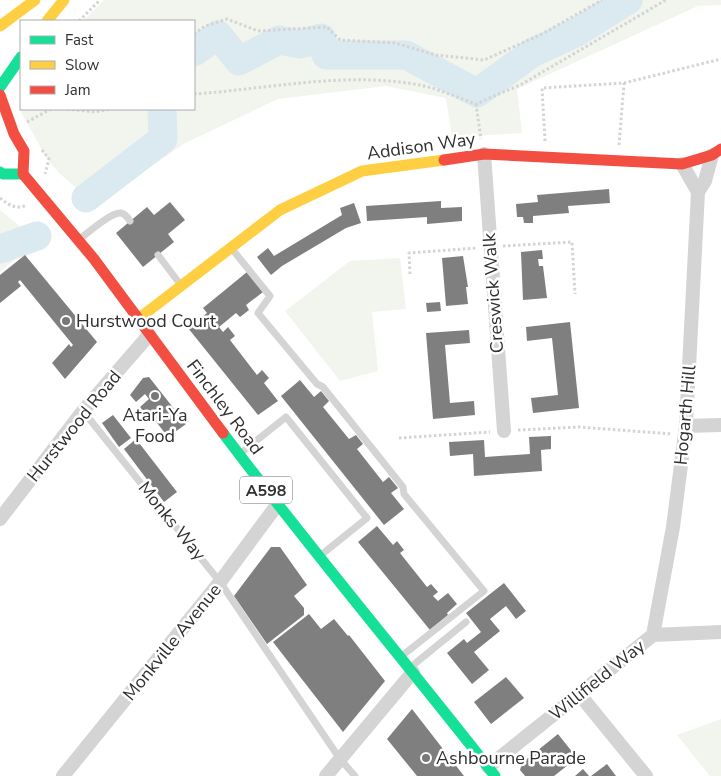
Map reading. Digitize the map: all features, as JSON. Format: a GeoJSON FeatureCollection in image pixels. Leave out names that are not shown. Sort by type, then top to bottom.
{"type":"FeatureCollection","features":[{"type":"Feature","properties":{"kind":"main road"},"geometry":{"type":"LineString","coordinates":[[0,26],[35,0]]}},
{"type":"Feature","properties":{"kind":"main road"},"geometry":{"type":"LineString","coordinates":[[48,20],[64,0]]}},
{"type":"Feature","properties":{"kind":"main road"},"geometry":{"type":"LineString","coordinates":[[0,87],[20,58]]}},
{"type":"Feature","properties":{"kind":"main road"},"geometry":{"type":"LineString","coordinates":[[0,96],[14,134],[24,151],[23,174],[3,174],[0,172]]}},
{"type":"Feature","properties":{"kind":"main road","name":"Addison Way"},"geometry":{"type":"LineString","coordinates":[[138,319],[280,210],[362,171],[484,154],[618,159],[682,164],[717,152]]}},
{"type":"Feature","properties":{"kind":"main road","name":"Finchley Road"},"geometry":{"type":"LineString","coordinates":[[23,174],[78,240],[277,505],[401,657],[491,772]]}},
{"type":"Feature","properties":{"kind":"street","name":"Hogarth Hill"},"geometry":{"type":"LineString","coordinates":[[653,635],[673,527],[685,431],[698,192],[717,152]]}},
{"type":"Feature","properties":{"kind":"street","name":"Creswick Walk"},"geometry":{"type":"LineString","coordinates":[[484,154],[504,431]]}},
{"type":"Feature","properties":{"kind":"street"},"geometry":{"type":"LineString","coordinates":[[682,164],[698,192]]}},
{"type":"Feature","properties":{"kind":"street","name":"Hurstwood Road"},"geometry":{"type":"LineString","coordinates":[[0,519],[83,411],[150,335]]}},
{"type":"Feature","properties":{"kind":"street"},"geometry":{"type":"LineString","coordinates":[[685,431],[721,425]]}},
{"type":"Feature","properties":{"kind":"street","name":"Monkville Avenue"},"geometry":{"type":"LineString","coordinates":[[63,776],[220,582],[277,505]]}},
{"type":"Feature","properties":{"kind":"street","name":"Willifield Way"},"geometry":{"type":"LineString","coordinates":[[491,772],[580,694],[653,635],[721,632]]}},
{"type":"Feature","properties":{"kind":"street"},"geometry":{"type":"LineString","coordinates":[[326,776],[411,670]]}},
{"type":"Feature","properties":{"kind":"street"},"geometry":{"type":"LineString","coordinates":[[580,694],[646,776]]}},
{"type":"Feature","properties":{"kind":"lane"},"geometry":{"type":"LineString","coordinates":[[78,240],[112,215],[120,213],[126,215],[130,221]]}},
{"type":"Feature","properties":{"kind":"lane"},"geometry":{"type":"LineString","coordinates":[[231,247],[270,296],[258,313],[317,384],[323,387],[403,487],[404,494],[484,590],[401,657]]}},
{"type":"Feature","properties":{"kind":"lane"},"geometry":{"type":"LineString","coordinates":[[158,255],[181,285]]}},
{"type":"Feature","properties":{"kind":"lane","name":"Monks Way"},"geometry":{"type":"LineString","coordinates":[[83,411],[220,582],[340,759],[355,776]]}},
{"type":"Feature","properties":{"kind":"lane"},"geometry":{"type":"LineString","coordinates":[[239,455],[286,417],[367,518],[318,557]]}},
{"type":"Feature","properties":{"kind":"lane"},"geometry":{"type":"LineString","coordinates":[[411,670],[466,622]]}},
{"type":"Feature","properties":{"kind":"path"},"geometry":{"type":"LineString","coordinates":[[80,20],[100,0]]}},
{"type":"Feature","properties":{"kind":"path"},"geometry":{"type":"LineString","coordinates":[[195,33],[205,26],[227,19],[258,31],[327,27],[340,40],[396,43],[436,56],[484,60],[542,34],[602,0]]}},
{"type":"Feature","properties":{"kind":"path"},"geometry":{"type":"LineString","coordinates":[[195,94],[242,91],[274,85],[349,80],[415,84],[476,104],[522,84],[666,0]]}},
{"type":"Feature","properties":{"kind":"path"},"geometry":{"type":"LineString","coordinates":[[546,157],[542,88],[624,83],[721,59]]}},
{"type":"Feature","properties":{"kind":"path"},"geometry":{"type":"LineString","coordinates":[[618,159],[624,83]]}},
{"type":"Feature","properties":{"kind":"path"},"geometry":{"type":"LineString","coordinates":[[476,104],[484,154]]}},
{"type":"Feature","properties":{"kind":"path"},"geometry":{"type":"LineString","coordinates":[[23,124],[49,110]]}},
{"type":"Feature","properties":{"kind":"path"},"geometry":{"type":"LineString","coordinates":[[76,110],[95,112],[105,110]]}},
{"type":"Feature","properties":{"kind":"path"},"geometry":{"type":"LineString","coordinates":[[399,438],[579,427],[685,431]]}},
{"type":"Feature","properties":{"kind":"shaded area"},"geometry":{"type":"Polygon","coordinates":[[[104,0],[721,0],[721,5],[698,6],[517,89],[522,133],[452,137],[446,98],[386,86],[278,99],[185,143],[96,205],[59,173],[47,159],[21,110],[195,110],[195,20],[84,20],[104,0]]]}},
{"type":"Feature","properties":{"kind":"shaded area"},"geometry":{"type":"Polygon","coordinates":[[[0,210],[37,240],[0,272],[0,210]]]}},
{"type":"Feature","properties":{"kind":"shaded area"},"geometry":{"type":"Polygon","coordinates":[[[400,258],[406,309],[372,312],[378,371],[340,381],[285,311],[350,261],[400,258]]]}},
{"type":"Feature","properties":{"kind":"shaded area"},"geometry":{"type":"Polygon","coordinates":[[[721,719],[721,776],[710,776],[677,735],[721,719]]]}},
{"type":"Feature","properties":{"kind":"building"},"geometry":{"type":"Polygon","coordinates":[[[609,189],[610,203],[568,206],[569,213],[533,216],[533,223],[524,223],[523,217],[517,217],[516,204],[538,202],[537,195],[609,189]]]}},
{"type":"Feature","properties":{"kind":"building"},"geometry":{"type":"Polygon","coordinates":[[[441,201],[441,208],[462,207],[462,221],[427,224],[427,217],[367,221],[366,206],[441,201]]]}},
{"type":"Feature","properties":{"kind":"building"},"geometry":{"type":"Polygon","coordinates":[[[170,202],[185,220],[168,234],[174,242],[143,267],[116,233],[147,207],[154,215],[170,202]]]}},
{"type":"Feature","properties":{"kind":"building"},"geometry":{"type":"Polygon","coordinates":[[[354,203],[361,223],[346,228],[282,266],[271,275],[257,257],[268,248],[274,256],[342,215],[340,208],[354,203]]]}},
{"type":"Feature","properties":{"kind":"building"},"geometry":{"type":"Polygon","coordinates":[[[542,250],[543,259],[538,259],[539,266],[543,266],[547,298],[523,300],[521,252],[542,250]]]}},
{"type":"Feature","properties":{"kind":"building","name":"Hurstwood Court"},"geometry":{"type":"Polygon","coordinates":[[[25,255],[97,342],[65,379],[52,363],[69,344],[71,347],[73,345],[20,280],[18,282],[21,286],[0,303],[0,275],[25,255]]]}},
{"type":"Feature","properties":{"kind":"building"},"geometry":{"type":"Polygon","coordinates":[[[463,256],[468,287],[466,287],[468,304],[446,306],[442,258],[463,256]]]}},
{"type":"Feature","properties":{"kind":"building"},"geometry":{"type":"Polygon","coordinates":[[[247,272],[263,292],[246,305],[249,310],[240,317],[236,313],[219,327],[223,332],[228,327],[235,336],[230,340],[257,375],[262,370],[269,378],[264,383],[278,401],[258,415],[188,328],[207,313],[203,308],[247,272]]]}},
{"type":"Feature","properties":{"kind":"building"},"geometry":{"type":"Polygon","coordinates":[[[440,302],[441,311],[427,312],[426,303],[440,302]]]}},
{"type":"Feature","properties":{"kind":"building"},"geometry":{"type":"Polygon","coordinates":[[[570,322],[579,408],[533,413],[531,398],[558,395],[552,338],[527,341],[526,327],[570,322]]]}},
{"type":"Feature","properties":{"kind":"building"},"geometry":{"type":"Polygon","coordinates":[[[469,330],[470,343],[445,345],[450,403],[474,401],[475,415],[433,419],[426,333],[469,330]]]}},
{"type":"Feature","properties":{"kind":"building"},"geometry":{"type":"Polygon","coordinates":[[[149,377],[186,424],[168,437],[154,419],[151,422],[140,407],[149,399],[145,394],[136,402],[130,395],[143,378],[149,377]]]}},
{"type":"Feature","properties":{"kind":"building"},"geometry":{"type":"Polygon","coordinates":[[[300,380],[314,397],[321,391],[329,401],[323,407],[349,439],[356,435],[363,444],[357,449],[383,482],[389,477],[398,488],[391,493],[404,509],[384,525],[281,396],[300,380]]]}},
{"type":"Feature","properties":{"kind":"building"},"geometry":{"type":"Polygon","coordinates":[[[113,415],[131,438],[119,447],[102,423],[113,415]]]}},
{"type":"Feature","properties":{"kind":"building"},"geometry":{"type":"Polygon","coordinates":[[[551,436],[551,449],[541,450],[542,471],[474,476],[473,454],[450,456],[449,442],[484,440],[485,457],[530,454],[529,437],[551,436]]]}},
{"type":"Feature","properties":{"kind":"building"},"geometry":{"type":"Polygon","coordinates":[[[136,439],[177,492],[164,502],[124,449],[136,439]]]}},
{"type":"Feature","properties":{"kind":"building"},"geometry":{"type":"Polygon","coordinates":[[[377,526],[393,545],[397,541],[404,550],[400,553],[427,587],[431,584],[438,592],[433,596],[438,601],[448,593],[457,604],[447,613],[448,615],[430,630],[358,542],[377,526]]]}},
{"type":"Feature","properties":{"kind":"building"},"geometry":{"type":"Polygon","coordinates":[[[271,547],[280,547],[307,585],[294,596],[304,608],[304,615],[267,644],[234,596],[271,547]]]}},
{"type":"Feature","properties":{"kind":"building"},"geometry":{"type":"Polygon","coordinates":[[[504,583],[526,611],[516,619],[506,606],[490,619],[500,631],[474,652],[489,670],[472,684],[447,653],[464,639],[467,643],[481,632],[466,613],[504,583]]]}},
{"type":"Feature","properties":{"kind":"building"},"geometry":{"type":"Polygon","coordinates":[[[309,614],[321,629],[334,619],[385,681],[343,732],[273,642],[309,614]]]}},
{"type":"Feature","properties":{"kind":"building"},"geometry":{"type":"Polygon","coordinates":[[[506,677],[524,698],[491,724],[474,702],[506,677]]]}},
{"type":"Feature","properties":{"kind":"building","name":"Ashbourne Parade"},"geometry":{"type":"Polygon","coordinates":[[[412,709],[464,776],[417,776],[387,739],[412,709]]]}},
{"type":"Feature","properties":{"kind":"building"},"geometry":{"type":"Polygon","coordinates":[[[558,734],[577,758],[554,776],[525,776],[520,770],[522,763],[558,734]]]}},
{"type":"Feature","properties":{"kind":"building"},"geometry":{"type":"Polygon","coordinates":[[[607,764],[616,776],[591,776],[607,764]]]}},
{"type":"Feature","properties":{"kind":"building"},"geometry":{"type":"Polygon","coordinates":[[[583,769],[589,776],[575,776],[583,769]]]}},
{"type":"Feature","properties":{"kind":"waterway"},"geometry":{"type":"LineString","coordinates":[[195,51],[218,35],[239,61],[279,40],[300,44],[321,38],[326,55],[406,55],[477,93],[532,53],[577,32],[628,0]]}},
{"type":"Feature","properties":{"kind":"waterway"},"geometry":{"type":"LineString","coordinates":[[86,198],[163,139],[162,110]]}},
{"type":"Feature","properties":{"kind":"waterway"},"geometry":{"type":"LineString","coordinates":[[0,249],[37,236]]}},
{"type":"Feature","properties":{"kind":"traffic: fast"},"geometry":{"type":"LineString","coordinates":[[0,87],[20,58]]}},
{"type":"Feature","properties":{"kind":"traffic: fast"},"geometry":{"type":"LineString","coordinates":[[0,172],[3,174],[23,174]]}},
{"type":"Feature","properties":{"kind":"traffic: fast"},"geometry":{"type":"LineString","coordinates":[[223,433],[290,520],[495,776]]}},
{"type":"Feature","properties":{"kind":"traffic: slow"},"geometry":{"type":"LineString","coordinates":[[0,26],[35,0]]}},
{"type":"Feature","properties":{"kind":"traffic: slow"},"geometry":{"type":"LineString","coordinates":[[48,20],[64,0]]}},
{"type":"Feature","properties":{"kind":"traffic: slow"},"geometry":{"type":"LineString","coordinates":[[138,319],[280,210],[362,171],[444,160]]}},
{"type":"Feature","properties":{"kind":"traffic: jam"},"geometry":{"type":"LineString","coordinates":[[0,95],[14,134],[24,151],[23,174],[94,259],[223,433]]}},
{"type":"Feature","properties":{"kind":"traffic: jam"},"geometry":{"type":"LineString","coordinates":[[444,160],[484,154],[682,164],[712,155],[721,149]]}},
{"type":"Feature","properties":{"kind":"place","name":"Hurstwood Court"},"geometry":{"type":"Point","coordinates":[66,321]}},
{"type":"Feature","properties":{"kind":"place","name":"Atari-Ya Food"},"geometry":{"type":"Point","coordinates":[155,396]}},
{"type":"Feature","properties":{"kind":"place","name":"Ashbourne Parade"},"geometry":{"type":"Point","coordinates":[426,758]}}]}
